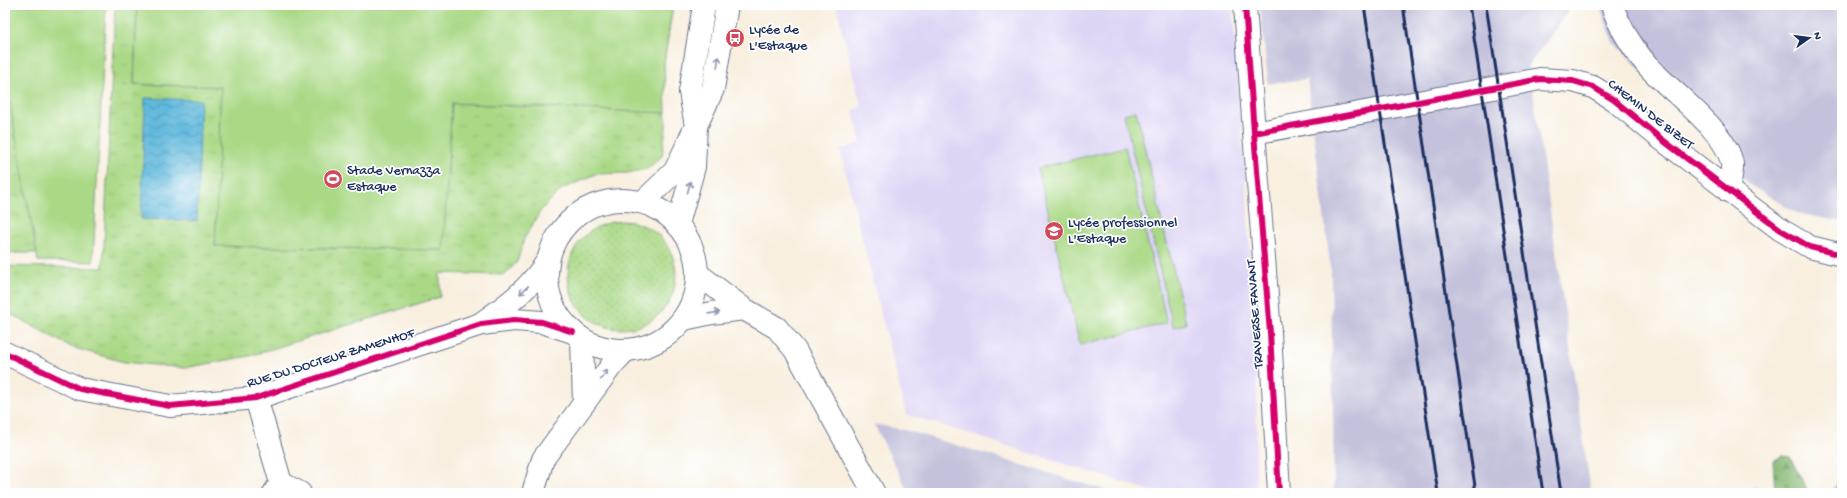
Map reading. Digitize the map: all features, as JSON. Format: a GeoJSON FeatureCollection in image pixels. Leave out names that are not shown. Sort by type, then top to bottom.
{"type":"FeatureCollection","features":[{"type":"Feature","properties":{"kind":"street"},"geometry":{"type":"LineString","coordinates":[[678,224],[694,167],[696,126],[690,92],[704,5]]}},
{"type":"Feature","properties":{"kind":"street"},"geometry":{"type":"LineString","coordinates":[[643,202],[675,171],[714,89],[727,5]]}},
{"type":"Feature","properties":{"kind":"street","name":"TRAVERSE FAVANT"},"geometry":{"type":"LineString","coordinates":[[1245,5],[1270,333],[1279,493]]}},
{"type":"Feature","properties":{"kind":"street"},"geometry":{"type":"LineString","coordinates":[[1612,5],[1628,39],[1648,65],[1714,131],[1725,146],[1732,164],[1728,191]]}},
{"type":"Feature","properties":{"kind":"street","name":"CHEMIN DE BIZET"},"geometry":{"type":"LineString","coordinates":[[1254,133],[1540,79],[1573,81],[1593,87],[1614,100],[1728,191],[1781,230],[1810,247],[1842,254]]}},
{"type":"Feature","properties":{"kind":"street"},"geometry":{"type":"LineString","coordinates":[[584,403],[578,335],[562,320],[554,307],[549,292],[547,276],[548,260],[554,243],[563,228],[576,215],[608,200],[626,199],[643,202],[662,211],[678,224],[693,248],[698,274],[744,309],[777,328],[795,350],[874,493]]}},
{"type":"Feature","properties":{"kind":"street","name":"RUE DU DOCTEUR ZAMENHOF"},"geometry":{"type":"LineString","coordinates":[[481,324],[512,302],[535,279],[548,260]]}},
{"type":"Feature","properties":{"kind":"street","name":"RUE DU DOCTEUR ZAMENHOF"},"geometry":{"type":"LineString","coordinates":[[5,352],[80,389],[170,406],[256,398],[481,324],[514,320],[542,322],[578,335],[603,348],[626,350],[648,346],[668,335],[684,318],[694,297],[698,274]]}},
{"type":"Feature","properties":{"kind":"street"},"geometry":{"type":"LineString","coordinates":[[684,318],[744,309]]}},
{"type":"Feature","properties":{"kind":"street"},"geometry":{"type":"LineString","coordinates":[[533,493],[543,459],[612,365],[626,350]]}},
{"type":"Feature","properties":{"kind":"street"},"geometry":{"type":"LineString","coordinates":[[256,398],[278,488],[300,493]]}},
{"type":"Feature","properties":{"kind":"shaded area","name":"Lycée professionnel L'Estaque"},"geometry":{"type":"Polygon","coordinates":[[[836,5],[1232,5],[1246,184],[1257,384],[1256,493],[1157,493],[906,414],[840,150],[861,143],[853,111],[861,106],[836,5]]]}},
{"type":"Feature","properties":{"kind":"shaded area"},"geometry":{"type":"Polygon","coordinates":[[[1260,5],[1573,5],[1529,65],[1591,493],[1334,493],[1331,272],[1307,79],[1268,84],[1260,5]]]}},
{"type":"Feature","properties":{"kind":"shaded area"},"geometry":{"type":"Polygon","coordinates":[[[1599,5],[1842,5],[1842,222],[1797,213],[1750,185],[1614,42],[1599,5]]]}},
{"type":"Feature","properties":{"kind":"shaded area"},"geometry":{"type":"Polygon","coordinates":[[[874,424],[909,431],[1114,493],[909,493],[874,424]]]}},
{"type":"Feature","properties":{"kind":"green space"},"geometry":{"type":"Polygon","coordinates":[[[5,5],[106,5],[93,262],[38,261],[5,75],[5,5]]]}},
{"type":"Feature","properties":{"kind":"green space"},"geometry":{"type":"Polygon","coordinates":[[[115,5],[137,5],[134,84],[222,87],[215,246],[443,250],[452,103],[627,111],[673,5],[664,62],[666,127],[662,156],[647,169],[627,173],[596,174],[562,189],[541,210],[524,239],[517,262],[505,275],[440,273],[440,297],[249,356],[185,368],[124,362],[71,347],[5,311],[5,266],[103,268],[115,5]]]}},
{"type":"Feature","properties":{"kind":"green space","name":"Stade Vernazza Estaque"},"geometry":{"type":"Polygon","coordinates":[[[137,5],[673,5],[664,62],[666,113],[452,103],[443,250],[215,246],[221,87],[134,84],[137,5]]]}},
{"type":"Feature","properties":{"kind":"green space"},"geometry":{"type":"Polygon","coordinates":[[[5,57],[43,253],[5,253],[5,57]]]}},
{"type":"Feature","properties":{"kind":"green space"},"geometry":{"type":"Polygon","coordinates":[[[1136,111],[1186,324],[1173,327],[1124,114],[1136,111]]]}},
{"type":"Feature","properties":{"kind":"green space"},"geometry":{"type":"Polygon","coordinates":[[[1125,147],[1167,323],[1080,345],[1038,168],[1125,147]]]}},
{"type":"Feature","properties":{"kind":"green space"},"geometry":{"type":"Polygon","coordinates":[[[622,221],[643,225],[660,237],[672,254],[676,275],[672,296],[660,313],[643,325],[622,329],[601,325],[584,313],[572,296],[568,275],[572,254],[584,237],[601,225],[622,221]]]}},
{"type":"Feature","properties":{"kind":"green space"},"geometry":{"type":"Polygon","coordinates":[[[1782,456],[1790,457],[1809,493],[1775,493],[1773,461],[1782,456]]]}},
{"type":"Feature","properties":{"kind":"green space"},"geometry":{"type":"Polygon","coordinates":[[[1842,474],[1842,493],[1833,493],[1842,474]]]}},
{"type":"Feature","properties":{"kind":"green space"},"geometry":{"type":"Polygon","coordinates":[[[1755,488],[1762,493],[1738,493],[1755,488]]]}},
{"type":"Feature","properties":{"kind":"water"},"geometry":{"type":"Polygon","coordinates":[[[145,98],[201,100],[197,221],[141,219],[145,98]]]}},
{"type":"Feature","properties":{"kind":"railway"},"geometry":{"type":"LineString","coordinates":[[1364,5],[1438,493]]}},
{"type":"Feature","properties":{"kind":"railway"},"geometry":{"type":"LineString","coordinates":[[1403,5],[1476,493]]}},
{"type":"Feature","properties":{"kind":"railway"},"geometry":{"type":"LineString","coordinates":[[1469,5],[1543,493]]}},
{"type":"Feature","properties":{"kind":"railway"},"geometry":{"type":"LineString","coordinates":[[1486,5],[1561,493]]}},
{"type":"Feature","properties":{"kind":"cycle path"},"geometry":{"type":"LineString","coordinates":[[1245,5],[1270,333],[1279,493]]}},
{"type":"Feature","properties":{"kind":"cycle path"},"geometry":{"type":"LineString","coordinates":[[1254,133],[1540,79],[1573,81],[1593,87],[1614,100],[1660,138],[1781,230],[1810,247],[1842,255]]}},
{"type":"Feature","properties":{"kind":"cycle path"},"geometry":{"type":"LineString","coordinates":[[5,353],[80,389],[170,406],[256,398],[481,324],[514,320],[542,322],[573,332]]}},
{"type":"Feature","properties":{"kind":"place","name":"Lycée de L'Estaque"},"geometry":{"type":"Point","coordinates":[735,38]}},
{"type":"Feature","properties":{"kind":"place","name":"Stade Vernazza Estaque"},"geometry":{"type":"Point","coordinates":[333,179]}},
{"type":"Feature","properties":{"kind":"place","name":"Lycée professionnel L'Estaque"},"geometry":{"type":"Point","coordinates":[1054,231]}}]}
